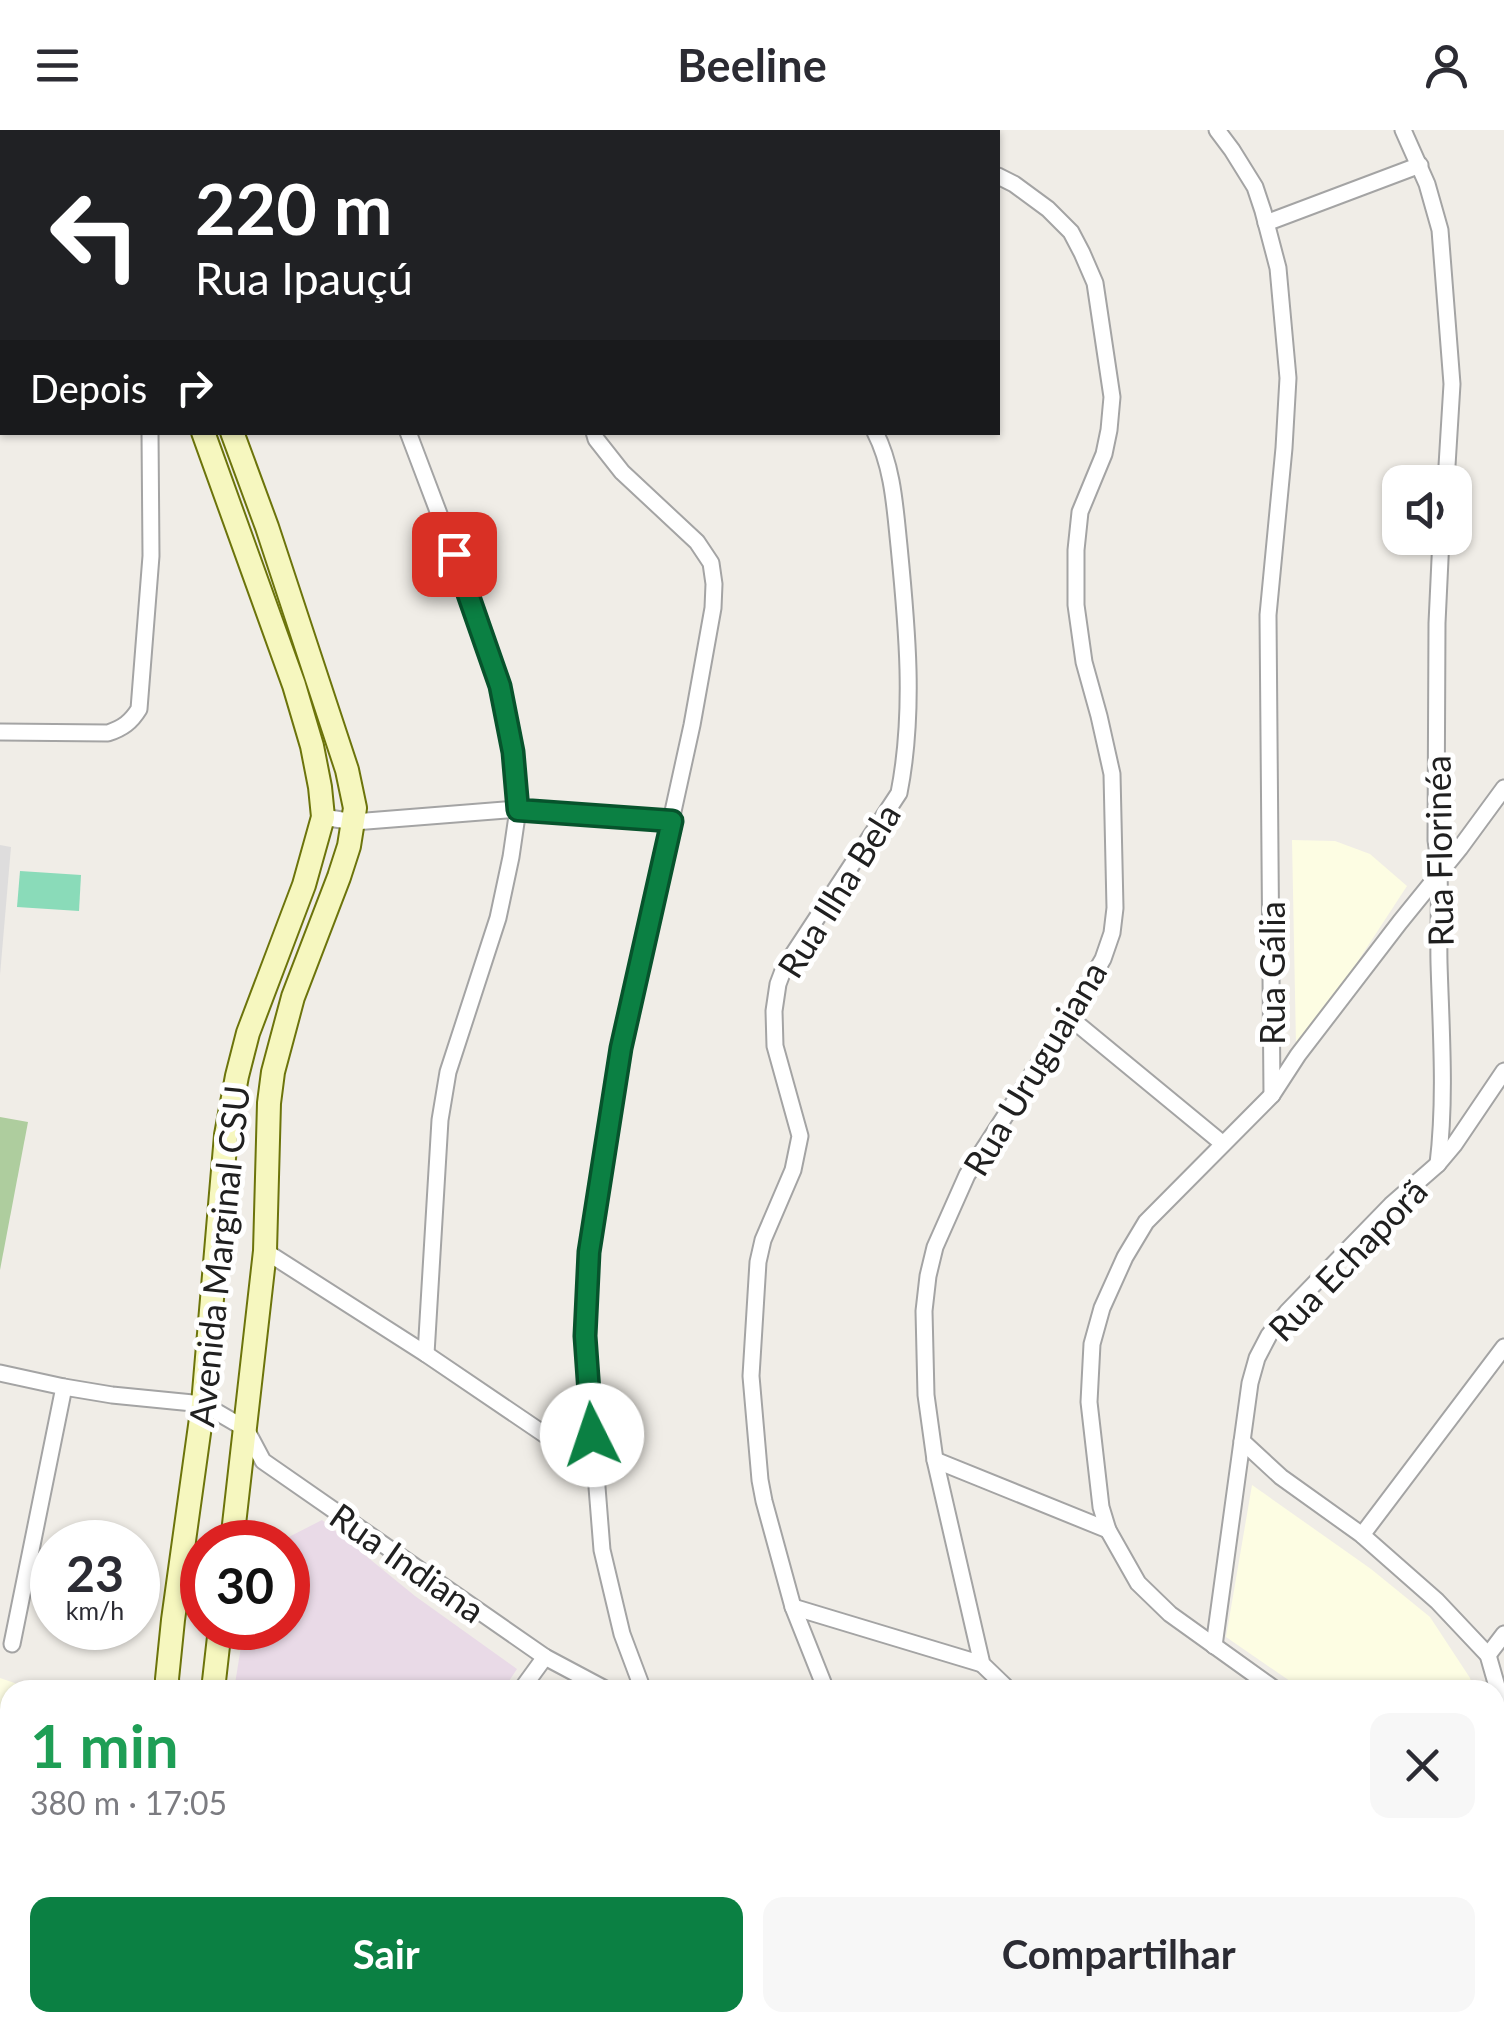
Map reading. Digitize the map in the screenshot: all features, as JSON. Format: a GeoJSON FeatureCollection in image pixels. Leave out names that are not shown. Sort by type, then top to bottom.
{"type":"FeatureCollection","features":[{"type":"Feature","properties":{"kind":"main road","name":"Avenida Marginal CSU"},"geometry":{"type":"LineString","coordinates":[[167,1680],[203,1404],[226,1134],[237,1076],[259,1000],[304,885],[322,817],[312,746],[294,686],[205,435]]}},
{"type":"Feature","properties":{"kind":"main road","name":"Avenida Marginal CSU"},"geometry":{"type":"LineString","coordinates":[[233,435],[354,794],[354,822],[340,877],[293,997],[273,1072],[264,1252],[235,1520]]}},
{"type":"Feature","properties":{"kind":"main road"},"geometry":{"type":"LineString","coordinates":[[214,1680],[218,1650]]}},
{"type":"Feature","properties":{"kind":"street","name":"Rua Gália"},"geometry":{"type":"LineString","coordinates":[[1217,130],[1255,187],[1266,223],[1278,268],[1288,378],[1268,615],[1272,1095],[1146,1222],[1125,1257],[1102,1308],[1092,1344],[1089,1402],[1108,1530],[1138,1583],[1170,1614],[1262,1680]]}},
{"type":"Feature","properties":{"kind":"street"},"geometry":{"type":"LineString","coordinates":[[1403,130],[1420,165],[1440,230],[1452,384],[1447,465]]}},
{"type":"Feature","properties":{"kind":"street"},"geometry":{"type":"LineString","coordinates":[[1266,223],[1420,165]]}},
{"type":"Feature","properties":{"kind":"street","name":"Rua Uruguaiana"},"geometry":{"type":"LineString","coordinates":[[982,1664],[934,1460],[926,1395],[924,1311],[928,1276],[935,1247],[966,1175],[1069,1018],[1103,958],[1115,908],[1112,774],[1084,662],[1076,605],[1080,512],[1104,454],[1112,397],[1095,284],[1070,232],[1048,209],[1000,177]]}},
{"type":"Feature","properties":{"kind":"street"},"geometry":{"type":"LineString","coordinates":[[0,732],[108,734],[132,721],[139,709],[151,556],[150,435]]}},
{"type":"Feature","properties":{"kind":"street"},"geometry":{"type":"LineString","coordinates":[[409,435],[500,686],[513,752],[518,810],[498,918],[448,1072],[440,1120],[426,1354]]}},
{"type":"Feature","properties":{"kind":"street"},"geometry":{"type":"LineString","coordinates":[[595,435],[622,472],[697,542],[711,563],[714,584],[714,608],[680,784],[621,1048],[589,1252],[585,1336],[602,1550],[622,1634],[639,1680]]}},
{"type":"Feature","properties":{"kind":"street","name":"Rua Ilha Bela"},"geometry":{"type":"LineString","coordinates":[[822,1680],[793,1606],[760,1480],[751,1376],[758,1262],[763,1240],[793,1170],[800,1136],[774,1046],[778,984],[784,968],[899,793],[905,762],[904,596],[894,493],[877,435]]}},
{"type":"Feature","properties":{"kind":"street","name":"Rua Florinéa"},"geometry":{"type":"LineString","coordinates":[[1438,1164],[1443,1124],[1440,873],[1436,840],[1440,555]]}},
{"type":"Feature","properties":{"kind":"street"},"geometry":{"type":"LineString","coordinates":[[1272,1095],[1298,1055],[1504,788]]}},
{"type":"Feature","properties":{"kind":"street"},"geometry":{"type":"LineString","coordinates":[[322,817],[354,822],[518,810],[672,821]]}},
{"type":"Feature","properties":{"kind":"street"},"geometry":{"type":"LineString","coordinates":[[1069,1018],[1222,1144]]}},
{"type":"Feature","properties":{"kind":"street","name":"Rua Echaporã"},"geometry":{"type":"LineString","coordinates":[[1214,1646],[1257,1358],[1287,1312],[1391,1205],[1438,1164],[1504,1071]]}},
{"type":"Feature","properties":{"kind":"street"},"geometry":{"type":"LineString","coordinates":[[264,1252],[426,1354],[594,1468]]}},
{"type":"Feature","properties":{"kind":"street"},"geometry":{"type":"LineString","coordinates":[[1362,1535],[1504,1347]]}},
{"type":"Feature","properties":{"kind":"street"},"geometry":{"type":"LineString","coordinates":[[0,1374],[64,1387],[203,1404]]}},
{"type":"Feature","properties":{"kind":"street"},"geometry":{"type":"LineString","coordinates":[[12,1644],[64,1387]]}},
{"type":"Feature","properties":{"kind":"street","name":"Rua Indiana"},"geometry":{"type":"LineString","coordinates":[[203,1404],[246,1429],[263,1460],[544,1657],[588,1680]]}},
{"type":"Feature","properties":{"kind":"street"},"geometry":{"type":"LineString","coordinates":[[1242,1441],[1282,1477],[1362,1535],[1437,1601],[1488,1656],[1495,1680]]}},
{"type":"Feature","properties":{"kind":"street"},"geometry":{"type":"LineString","coordinates":[[934,1460],[1108,1530]]}},
{"type":"Feature","properties":{"kind":"street"},"geometry":{"type":"LineString","coordinates":[[793,1606],[982,1664],[999,1680]]}},
{"type":"Feature","properties":{"kind":"street"},"geometry":{"type":"LineString","coordinates":[[1488,1656],[1504,1634]]}},
{"type":"Feature","properties":{"kind":"street"},"geometry":{"type":"LineString","coordinates":[[528,1680],[544,1657]]}},
{"type":"Feature","properties":{"kind":"shaded area"},"geometry":{"type":"Polygon","coordinates":[[[1292,840],[1335,841],[1370,854],[1407,886],[1326,1010],[1296,1044],[1292,840]]]}},
{"type":"Feature","properties":{"kind":"shaded area"},"geometry":{"type":"Polygon","coordinates":[[[0,845],[11,847],[0,975],[0,845]]]}},
{"type":"Feature","properties":{"kind":"shaded area"},"geometry":{"type":"Polygon","coordinates":[[[1252,1485],[1371,1569],[1430,1617],[1471,1680],[1288,1680],[1226,1637],[1252,1485]]]}},
{"type":"Feature","properties":{"kind":"shaded area"},"geometry":{"type":"Polygon","coordinates":[[[322,1520],[415,1596],[517,1669],[510,1680],[236,1680],[240,1650],[310,1650],[310,1526],[322,1520]]]}},
{"type":"Feature","properties":{"kind":"green space"},"geometry":{"type":"Polygon","coordinates":[[[20,871],[81,875],[79,911],[17,907],[20,871]]]}},
{"type":"Feature","properties":{"kind":"green space"},"geometry":{"type":"Polygon","coordinates":[[[0,1117],[28,1122],[0,1270],[0,1117]]]}},
{"type":"Feature","properties":{"kind":"route"},"geometry":{"type":"LineString","coordinates":[[454,554],[500,686],[513,752],[518,810],[672,821],[621,1048],[589,1252],[585,1336],[592,1435]]}}]}
